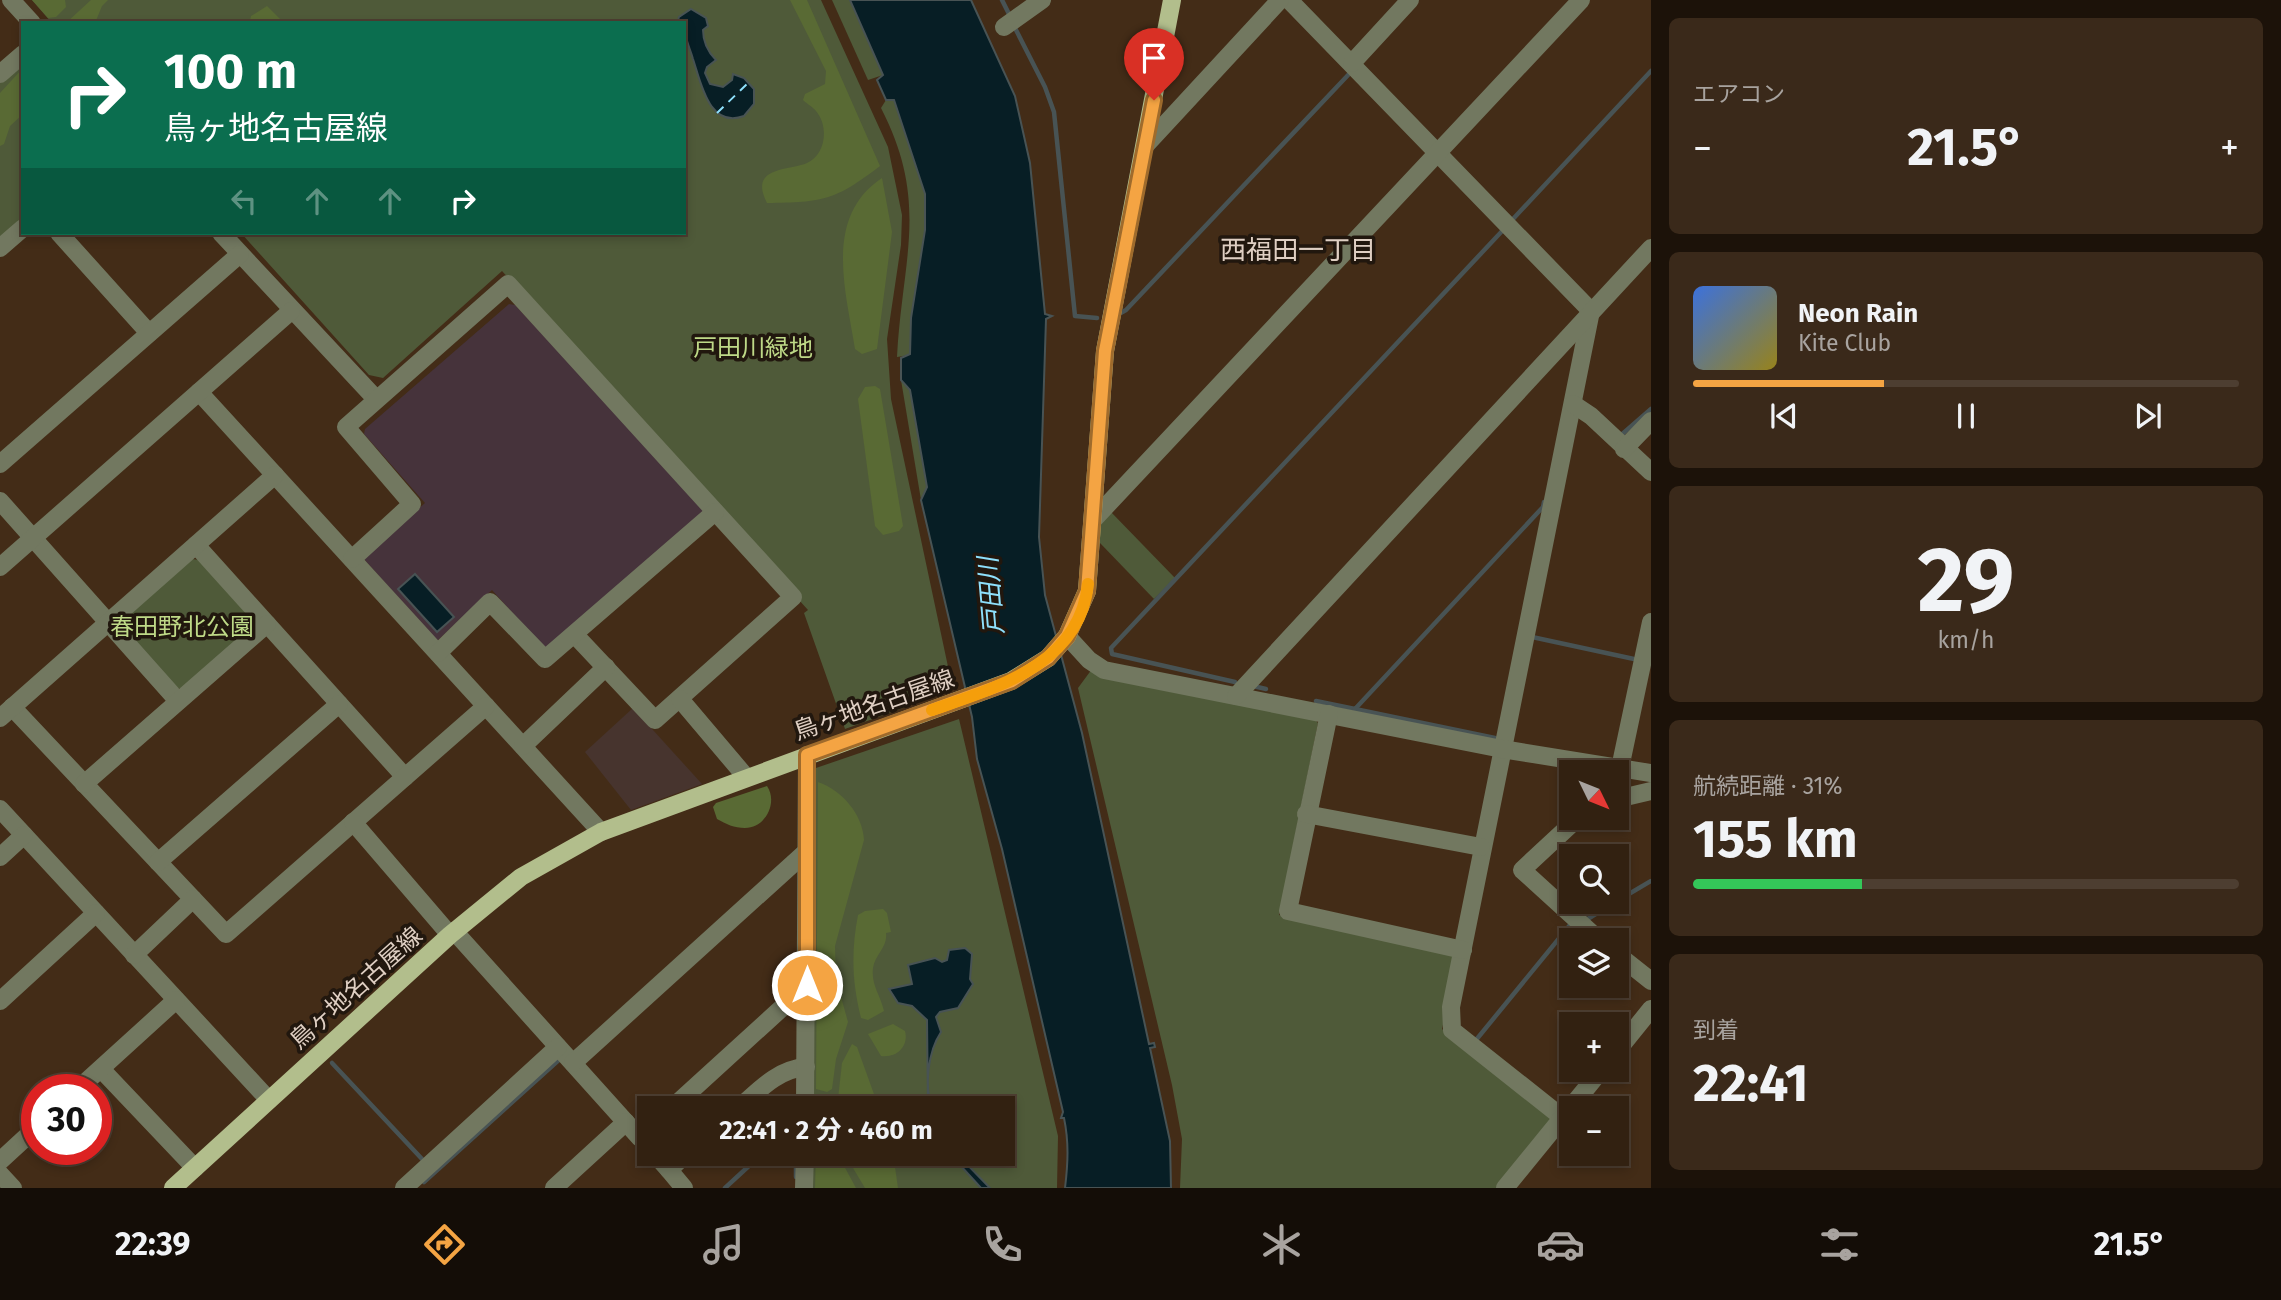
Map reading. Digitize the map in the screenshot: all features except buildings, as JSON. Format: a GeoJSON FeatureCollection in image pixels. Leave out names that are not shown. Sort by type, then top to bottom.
{"type":"FeatureCollection","features":[{"type":"Feature","properties":{"kind":"main road","name":"鳥ヶ地名古屋線"},"geometry":{"type":"LineString","coordinates":[[173,1188],[452,933],[521,877],[601,832],[1012,681],[1048,658],[1067,636],[1087,591],[1105,351],[1172,0]]}},
{"type":"Feature","properties":{"kind":"street"},"geometry":{"type":"LineString","coordinates":[[11,0],[30,21]]}},
{"type":"Feature","properties":{"kind":"street"},"geometry":{"type":"LineString","coordinates":[[1004,27],[1042,0]]}},
{"type":"Feature","properties":{"kind":"street"},"geometry":{"type":"LineString","coordinates":[[1145,146],[1280,0]]}},
{"type":"Feature","properties":{"kind":"street"},"geometry":{"type":"LineString","coordinates":[[1289,0],[1591,311]]}},
{"type":"Feature","properties":{"kind":"street"},"geometry":{"type":"LineString","coordinates":[[1352,63],[1410,0]]}},
{"type":"Feature","properties":{"kind":"street"},"geometry":{"type":"LineString","coordinates":[[1094,519],[1581,0]]}},
{"type":"Feature","properties":{"kind":"street"},"geometry":{"type":"LineString","coordinates":[[0,75],[21,56]]}},
{"type":"Feature","properties":{"kind":"street"},"geometry":{"type":"LineString","coordinates":[[0,248],[21,230]]}},
{"type":"Feature","properties":{"kind":"street"},"geometry":{"type":"LineString","coordinates":[[61,235],[149,333]]}},
{"type":"Feature","properties":{"kind":"street"},"geometry":{"type":"LineString","coordinates":[[222,235],[376,399]]}},
{"type":"Feature","properties":{"kind":"street"},"geometry":{"type":"LineString","coordinates":[[0,464],[240,254]]}},
{"type":"Feature","properties":{"kind":"street"},"geometry":{"type":"LineString","coordinates":[[1236,696],[1591,311],[1649,255]]}},
{"type":"Feature","properties":{"kind":"street"},"geometry":{"type":"LineString","coordinates":[[352,559],[412,505],[345,427],[508,284],[793,597],[655,720],[575,635]]}},
{"type":"Feature","properties":{"kind":"street"},"geometry":{"type":"LineString","coordinates":[[0,568],[291,311]]}},
{"type":"Feature","properties":{"kind":"street"},"geometry":{"type":"LineString","coordinates":[[1559,1115],[1452,1030],[1451,1007],[1481,847],[1591,311]]}},
{"type":"Feature","properties":{"kind":"street"},"geometry":{"type":"LineString","coordinates":[[200,392],[601,832]]}},
{"type":"Feature","properties":{"kind":"street"},"geometry":{"type":"LineString","coordinates":[[1573,404],[1591,416],[1651,472]]}},
{"type":"Feature","properties":{"kind":"street"},"geometry":{"type":"LineString","coordinates":[[1624,449],[1651,421]]}},
{"type":"Feature","properties":{"kind":"street"},"geometry":{"type":"LineString","coordinates":[[275,475],[6,713],[85,784],[226,934],[486,706]]}},
{"type":"Feature","properties":{"kind":"street"},"geometry":{"type":"LineString","coordinates":[[0,501],[178,701]]}},
{"type":"Feature","properties":{"kind":"street"},"geometry":{"type":"LineString","coordinates":[[438,653],[490,602],[545,659],[715,512]]}},
{"type":"Feature","properties":{"kind":"street"},"geometry":{"type":"LineString","coordinates":[[196,545],[405,777]]}},
{"type":"Feature","properties":{"kind":"street"},"geometry":{"type":"LineString","coordinates":[[1622,760],[1651,622]]}},
{"type":"Feature","properties":{"kind":"street"},"geometry":{"type":"LineString","coordinates":[[85,784],[267,624]]}},
{"type":"Feature","properties":{"kind":"street"},"geometry":{"type":"LineString","coordinates":[[1067,636],[1104,670],[1573,760]]}},
{"type":"Feature","properties":{"kind":"street"},"geometry":{"type":"LineString","coordinates":[[523,746],[606,667]]}},
{"type":"Feature","properties":{"kind":"street"},"geometry":{"type":"LineString","coordinates":[[680,699],[747,777]]}},
{"type":"Feature","properties":{"kind":"street"},"geometry":{"type":"LineString","coordinates":[[158,862],[339,704]]}},
{"type":"Feature","properties":{"kind":"street"},"geometry":{"type":"LineString","coordinates":[[1329,714],[1306,814],[1288,911],[1463,950]]}},
{"type":"Feature","properties":{"kind":"street"},"geometry":{"type":"LineString","coordinates":[[805,1096],[807,755]]}},
{"type":"Feature","properties":{"kind":"street"},"geometry":{"type":"LineString","coordinates":[[1629,769],[1651,773]]}},
{"type":"Feature","properties":{"kind":"street"},"geometry":{"type":"LineString","coordinates":[[1629,796],[1651,790]]}},
{"type":"Feature","properties":{"kind":"street"},"geometry":{"type":"LineString","coordinates":[[0,809],[269,1100]]}},
{"type":"Feature","properties":{"kind":"street"},"geometry":{"type":"LineString","coordinates":[[1306,814],[1481,847]]}},
{"type":"Feature","properties":{"kind":"street"},"geometry":{"type":"LineString","coordinates":[[353,822],[452,933],[637,1131]]}},
{"type":"Feature","properties":{"kind":"street"},"geometry":{"type":"LineString","coordinates":[[1566,830],[1522,870],[1586,928]]}},
{"type":"Feature","properties":{"kind":"street"},"geometry":{"type":"LineString","coordinates":[[0,857],[24,835]]}},
{"type":"Feature","properties":{"kind":"street"},"geometry":{"type":"LineString","coordinates":[[573,1063],[807,850]]}},
{"type":"Feature","properties":{"kind":"street"},"geometry":{"type":"LineString","coordinates":[[134,955],[193,899]]}},
{"type":"Feature","properties":{"kind":"street"},"geometry":{"type":"LineString","coordinates":[[0,1000],[96,913]]}},
{"type":"Feature","properties":{"kind":"street"},"geometry":{"type":"LineString","coordinates":[[1629,964],[1651,981]]}},
{"type":"Feature","properties":{"kind":"street"},"geometry":{"type":"LineString","coordinates":[[685,1096],[807,985]]}},
{"type":"Feature","properties":{"kind":"street"},"geometry":{"type":"LineString","coordinates":[[95,1074],[176,1000]]}},
{"type":"Feature","properties":{"kind":"street"},"geometry":{"type":"LineString","coordinates":[[1629,1036],[1651,1009]]}},
{"type":"Feature","properties":{"kind":"street"},"geometry":{"type":"LineString","coordinates":[[404,1188],[558,1047]]}},
{"type":"Feature","properties":{"kind":"street"},"geometry":{"type":"LineString","coordinates":[[752,1096],[768,1082],[791,1068],[806,1067]]}},
{"type":"Feature","properties":{"kind":"street"},"geometry":{"type":"LineString","coordinates":[[101,1069],[195,1168]]}},
{"type":"Feature","properties":{"kind":"street"},"geometry":{"type":"LineString","coordinates":[[1581,1096],[1592,1082]]}},
{"type":"Feature","properties":{"kind":"street"},"geometry":{"type":"LineString","coordinates":[[554,1188],[626,1122]]}},
{"type":"Feature","properties":{"kind":"street"},"geometry":{"type":"LineString","coordinates":[[1505,1188],[1559,1123]]}},
{"type":"Feature","properties":{"kind":"street"},"geometry":{"type":"LineString","coordinates":[[0,1161],[21,1142]]}},
{"type":"Feature","properties":{"kind":"street"},"geometry":{"type":"LineString","coordinates":[[665,1166],[684,1188]]}},
{"type":"Feature","properties":{"kind":"street"},"geometry":{"type":"LineString","coordinates":[[669,1170],[673,1166]]}},
{"type":"Feature","properties":{"kind":"street"},"geometry":{"type":"LineString","coordinates":[[804,1188],[805,1166]]}},
{"type":"Feature","properties":{"kind":"street"},"geometry":{"type":"LineString","coordinates":[[0,1174],[13,1188]]}},
{"type":"Feature","properties":{"kind":"shaded area"},"geometry":{"type":"Polygon","coordinates":[[[509,304],[515,305],[706,509],[546,651],[492,590],[437,641],[363,558],[425,503],[364,434],[365,429],[509,304]]]}},
{"type":"Feature","properties":{"kind":"shaded area"},"geometry":{"type":"Polygon","coordinates":[[[633,708],[702,784],[631,810],[585,752],[633,708]]]}},
{"type":"Feature","properties":{"kind":"green space","name":"戸田川緑地"},"geometry":{"type":"Polygon","coordinates":[[[32,0],[821,0],[888,147],[902,215],[901,245],[887,339],[891,399],[953,690],[845,729],[804,613],[808,610],[502,271],[383,378],[369,375],[243,235],[686,235],[686,21],[50,21],[32,0]]]}},
{"type":"Feature","properties":{"kind":"green space"},"geometry":{"type":"Polygon","coordinates":[[[32,0],[65,0],[66,7],[56,17],[48,18],[32,0]]]}},
{"type":"Feature","properties":{"kind":"green space"},"geometry":{"type":"Polygon","coordinates":[[[91,0],[108,0],[102,6],[96,21],[68,21],[91,0]]]}},
{"type":"Feature","properties":{"kind":"green space"},"geometry":{"type":"Polygon","coordinates":[[[790,0],[807,0],[880,166],[851,186],[828,197],[802,202],[767,203],[763,182],[767,176],[781,169],[807,163],[818,154],[824,140],[820,117],[803,100],[805,94],[825,84],[826,71],[790,0]]]}},
{"type":"Feature","properties":{"kind":"green space"},"geometry":{"type":"Polygon","coordinates":[[[832,0],[850,0],[883,75],[868,80],[832,0]]]}},
{"type":"Feature","properties":{"kind":"green space"},"geometry":{"type":"Polygon","coordinates":[[[267,6],[282,21],[250,21],[251,16],[267,6]]]}},
{"type":"Feature","properties":{"kind":"green space"},"geometry":{"type":"Polygon","coordinates":[[[21,64],[21,220],[0,238],[0,83],[21,64]]]}},
{"type":"Feature","properties":{"kind":"green space"},"geometry":{"type":"Polygon","coordinates":[[[21,70],[21,116],[10,126],[4,144],[0,146],[0,93],[21,70]]]}},
{"type":"Feature","properties":{"kind":"green space"},"geometry":{"type":"Polygon","coordinates":[[[886,100],[894,100],[925,194],[925,230],[911,318],[910,355],[897,357],[907,260],[909,203],[905,173],[896,142],[881,108],[886,100]]]}},
{"type":"Feature","properties":{"kind":"green space"},"geometry":{"type":"Polygon","coordinates":[[[882,178],[892,232],[877,349],[862,354],[855,349],[847,303],[843,256],[845,234],[852,213],[864,194],[882,178]]]}},
{"type":"Feature","properties":{"kind":"green space"},"geometry":{"type":"Polygon","coordinates":[[[901,380],[910,390],[927,488],[921,500],[901,380]]]}},
{"type":"Feature","properties":{"kind":"green space"},"geometry":{"type":"Polygon","coordinates":[[[875,386],[880,389],[903,526],[899,531],[883,535],[875,526],[858,399],[865,387],[875,386]]]}},
{"type":"Feature","properties":{"kind":"green space"},"geometry":{"type":"Polygon","coordinates":[[[1110,511],[1175,578],[1154,599],[1100,543],[1100,522],[1110,511]]]}},
{"type":"Feature","properties":{"kind":"green space","name":"春田野北公園"},"geometry":{"type":"Polygon","coordinates":[[[192,559],[200,560],[252,620],[251,627],[181,689],[173,687],[123,629],[122,619],[192,559]]]}},
{"type":"Feature","properties":{"kind":"green space"},"geometry":{"type":"Polygon","coordinates":[[[1092,669],[1311,715],[1318,723],[1279,915],[1459,954],[1442,1029],[1557,1121],[1502,1188],[1180,1188],[1182,1139],[1172,1085],[1078,688],[1092,669]]]}},
{"type":"Feature","properties":{"kind":"green space"},"geometry":{"type":"Polygon","coordinates":[[[959,719],[1058,1136],[1057,1188],[813,1188],[813,1166],[1015,1166],[1015,1096],[813,1096],[816,768],[959,719]]]}},
{"type":"Feature","properties":{"kind":"green space"},"geometry":{"type":"Polygon","coordinates":[[[818,782],[835,791],[850,805],[860,822],[864,840],[835,946],[836,979],[848,1022],[836,1059],[832,1089],[827,1092],[816,1089],[818,782]]]}},
{"type":"Feature","properties":{"kind":"green space"},"geometry":{"type":"Polygon","coordinates":[[[767,786],[770,806],[759,824],[741,828],[717,819],[713,807],[716,803],[767,786]]]}},
{"type":"Feature","properties":{"kind":"green space"},"geometry":{"type":"Polygon","coordinates":[[[883,909],[887,913],[891,932],[886,933],[885,942],[874,963],[873,974],[884,1011],[868,1020],[861,1018],[856,992],[856,928],[858,915],[865,911],[883,909]]]}},
{"type":"Feature","properties":{"kind":"green space"},"geometry":{"type":"Polygon","coordinates":[[[893,1024],[905,1031],[905,1042],[897,1053],[881,1056],[868,1034],[893,1024]]]}},
{"type":"Feature","properties":{"kind":"green space"},"geometry":{"type":"Polygon","coordinates":[[[852,1044],[857,1047],[875,1096],[838,1096],[842,1063],[852,1044]]]}},
{"type":"Feature","properties":{"kind":"green space"},"geometry":{"type":"Polygon","coordinates":[[[816,1166],[844,1166],[856,1188],[815,1188],[816,1166]]]}},
{"type":"Feature","properties":{"kind":"green space"},"geometry":{"type":"Polygon","coordinates":[[[852,1166],[895,1166],[898,1188],[865,1188],[852,1166]]]}},
{"type":"Feature","properties":{"kind":"water","name":"戸田川"},"geometry":{"type":"Polygon","coordinates":[[[850,0],[971,0],[1015,96],[1030,163],[1045,314],[1052,316],[1046,319],[1039,537],[1045,595],[1082,733],[1149,1044],[1154,1043],[1155,1047],[1150,1048],[1170,1141],[1171,1188],[1065,1188],[1067,1144],[1064,1118],[1061,1118],[1063,1112],[1002,849],[977,759],[972,717],[921,500],[927,487],[910,390],[901,380],[901,358],[910,354],[911,318],[925,230],[925,194],[894,100],[886,100],[877,80],[883,75],[850,0]]]}},
{"type":"Feature","properties":{"kind":"water"},"geometry":{"type":"Polygon","coordinates":[[[691,9],[706,18],[708,26],[703,30],[704,39],[716,60],[707,67],[705,73],[710,84],[723,87],[732,80],[733,74],[744,78],[754,89],[754,104],[744,116],[722,116],[708,101],[687,41],[686,21],[678,21],[691,9]]]}},
{"type":"Feature","properties":{"kind":"water"},"geometry":{"type":"Polygon","coordinates":[[[415,574],[454,617],[437,632],[398,589],[415,574]]]}},
{"type":"Feature","properties":{"kind":"water"},"geometry":{"type":"Polygon","coordinates":[[[965,948],[972,954],[970,979],[973,984],[958,1008],[940,1012],[936,1017],[941,1032],[930,1059],[928,1096],[927,1020],[912,1006],[898,1003],[889,989],[912,984],[908,965],[935,958],[942,962],[947,960],[949,950],[965,948]]]}},
{"type":"Feature","properties":{"kind":"water"},"geometry":{"type":"Polygon","coordinates":[[[961,1166],[969,1166],[990,1188],[981,1188],[961,1166]]]}},
{"type":"Feature","properties":{"kind":"waterway"},"geometry":{"type":"LineString","coordinates":[[1002,0],[1010,16]]}},
{"type":"Feature","properties":{"kind":"waterway"},"geometry":{"type":"LineString","coordinates":[[1015,28],[1045,87],[1054,112],[1075,316],[1097,318]]}},
{"type":"Feature","properties":{"kind":"waterway"},"geometry":{"type":"LineString","coordinates":[[1513,219],[1651,71]]}},
{"type":"Feature","properties":{"kind":"waterway"},"geometry":{"type":"LineString","coordinates":[[1119,314],[1126,310],[1350,73]]}},
{"type":"Feature","properties":{"kind":"waterway"},"geometry":{"type":"LineString","coordinates":[[1235,682],[1112,654],[1111,648],[1504,229]]}},
{"type":"Feature","properties":{"kind":"waterway"},"geometry":{"type":"LineString","coordinates":[[1620,436],[1651,409]]}},
{"type":"Feature","properties":{"kind":"waterway"},"geometry":{"type":"LineString","coordinates":[[1316,701],[1355,709],[1543,507],[1544,502]]}},
{"type":"Feature","properties":{"kind":"waterway"},"geometry":{"type":"LineString","coordinates":[[1532,637],[1634,659]]}},
{"type":"Feature","properties":{"kind":"waterway"},"geometry":{"type":"LineString","coordinates":[[1253,686],[1266,689]]}},
{"type":"Feature","properties":{"kind":"waterway"},"geometry":{"type":"LineString","coordinates":[[1355,709],[1495,738]]}},
{"type":"Feature","properties":{"kind":"waterway"},"geometry":{"type":"LineString","coordinates":[[1629,894],[1651,881]]}},
{"type":"Feature","properties":{"kind":"waterway"},"geometry":{"type":"LineString","coordinates":[[1586,920],[1596,914]]}},
{"type":"Feature","properties":{"kind":"waterway"},"geometry":{"type":"LineString","coordinates":[[1476,1040],[1570,925]]}},
{"type":"Feature","properties":{"kind":"waterway"},"geometry":{"type":"LineString","coordinates":[[424,1182],[561,1058]]}},
{"type":"Feature","properties":{"kind":"waterway"},"geometry":{"type":"LineString","coordinates":[[332,1063],[422,1159]]}},
{"type":"Feature","properties":{"kind":"waterway"},"geometry":{"type":"LineString","coordinates":[[725,1188],[749,1166]]}},
{"type":"Feature","properties":{"kind":"waterway"},"geometry":{"type":"LineString","coordinates":[[796,1166],[796,1177]]}},
{"type":"Feature","properties":{"kind":"ferry route"},"geometry":{"type":"LineString","coordinates":[[717,113],[748,83]]}},
{"type":"Feature","properties":{"kind":"slow traffic"},"geometry":{"type":"LineString","coordinates":[[932,710],[990,691],[1012,681],[1048,658],[1076,621],[1088,584]]}},
{"type":"Feature","properties":{"kind":"district","name":"西福田一丁目"},"geometry":{"type":"Point","coordinates":[1298,250]}},
{"type":"Feature","properties":{"kind":"route"},"geometry":{"type":"LineString","coordinates":[[807,985],[807,755],[1012,681],[1048,658],[1076,621],[1087,591],[1105,351],[1154,100]]}}]}
